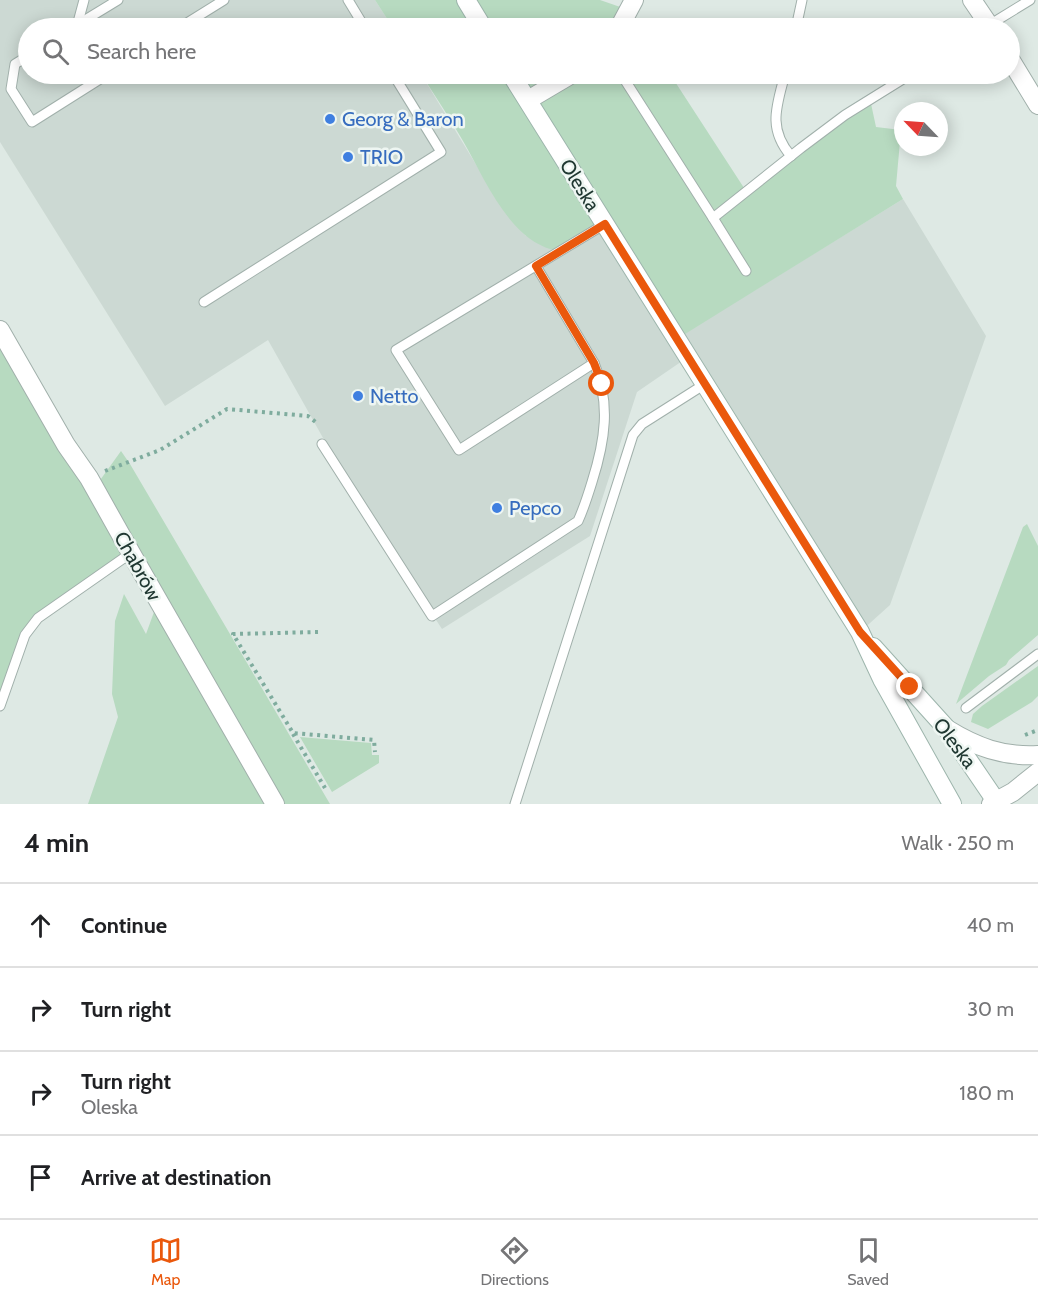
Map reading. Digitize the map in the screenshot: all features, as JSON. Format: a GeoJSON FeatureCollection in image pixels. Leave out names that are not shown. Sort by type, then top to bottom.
{"type":"FeatureCollection","features":[{"type":"Feature","properties":{"kind":"main road"},"geometry":{"type":"LineString","coordinates":[[466,0],[477,18]]}},
{"type":"Feature","properties":{"kind":"main road"},"geometry":{"type":"LineString","coordinates":[[625,18],[634,0]]}},
{"type":"Feature","properties":{"kind":"main road"},"geometry":{"type":"LineString","coordinates":[[972,0],[982,18]]}},
{"type":"Feature","properties":{"kind":"main road"},"geometry":{"type":"LineString","coordinates":[[1020,75],[1038,105]]}},
{"type":"Feature","properties":{"kind":"main road","name":"Oleska"},"geometry":{"type":"LineString","coordinates":[[518,84],[860,632],[882,679],[952,804]]}},
{"type":"Feature","properties":{"kind":"main road"},"geometry":{"type":"LineString","coordinates":[[528,100],[555,84]]}},
{"type":"Feature","properties":{"kind":"main road","name":"Chabrów"},"geometry":{"type":"LineString","coordinates":[[0,330],[66,445],[89,478],[130,554],[275,804]]}},
{"type":"Feature","properties":{"kind":"main road","name":"Oleska"},"geometry":{"type":"LineString","coordinates":[[860,632],[946,729],[995,803]]}},
{"type":"Feature","properties":{"kind":"main road"},"geometry":{"type":"LineString","coordinates":[[946,729],[989,751],[1023,756],[1038,755]]}},
{"type":"Feature","properties":{"kind":"main road"},"geometry":{"type":"LineString","coordinates":[[995,803],[1038,772]]}},
{"type":"Feature","properties":{"kind":"lane"},"geometry":{"type":"LineString","coordinates":[[78,18],[84,0]]}},
{"type":"Feature","properties":{"kind":"lane"},"geometry":{"type":"LineString","coordinates":[[89,18],[118,0]]}},
{"type":"Feature","properties":{"kind":"lane"},"geometry":{"type":"LineString","coordinates":[[195,18],[224,0]]}},
{"type":"Feature","properties":{"kind":"lane"},"geometry":{"type":"LineString","coordinates":[[348,0],[359,18]]}},
{"type":"Feature","properties":{"kind":"lane"},"geometry":{"type":"LineString","coordinates":[[798,18],[802,0]]}},
{"type":"Feature","properties":{"kind":"lane"},"geometry":{"type":"LineString","coordinates":[[1003,18],[1030,0]]}},
{"type":"Feature","properties":{"kind":"lane"},"geometry":{"type":"LineString","coordinates":[[18,62],[15,64],[11,89],[32,122],[92,84]]}},
{"type":"Feature","properties":{"kind":"lane"},"geometry":{"type":"LineString","coordinates":[[204,302],[441,152],[399,84]]}},
{"type":"Feature","properties":{"kind":"lane"},"geometry":{"type":"LineString","coordinates":[[627,84],[746,271]]}},
{"type":"Feature","properties":{"kind":"lane"},"geometry":{"type":"LineString","coordinates":[[783,84],[775,115],[776,127],[791,156]]}},
{"type":"Feature","properties":{"kind":"lane"},"geometry":{"type":"LineString","coordinates":[[713,218],[845,115],[895,84]]}},
{"type":"Feature","properties":{"kind":"lane"},"geometry":{"type":"LineString","coordinates":[[594,363],[459,450],[396,350],[605,224]]}},
{"type":"Feature","properties":{"kind":"lane"},"geometry":{"type":"LineString","coordinates":[[322,444],[432,616],[578,521],[599,462],[605,428],[604,394],[594,363],[536,266]]}},
{"type":"Feature","properties":{"kind":"lane"},"geometry":{"type":"LineString","coordinates":[[514,804],[633,435],[642,424],[705,384]]}},
{"type":"Feature","properties":{"kind":"lane"},"geometry":{"type":"LineString","coordinates":[[0,706],[30,626],[38,618],[130,554]]}},
{"type":"Feature","properties":{"kind":"lane"},"geometry":{"type":"LineString","coordinates":[[966,708],[1038,654]]}},
{"type":"Feature","properties":{"kind":"path"},"geometry":{"type":"LineString","coordinates":[[101,472],[160,450],[227,409],[308,416],[318,424]]}},
{"type":"Feature","properties":{"kind":"path"},"geometry":{"type":"LineString","coordinates":[[318,632],[233,634],[325,788]]}},
{"type":"Feature","properties":{"kind":"path"},"geometry":{"type":"LineString","coordinates":[[1022,736],[1038,729]]}},
{"type":"Feature","properties":{"kind":"path"},"geometry":{"type":"LineString","coordinates":[[293,733],[374,740],[375,752]]}},
{"type":"Feature","properties":{"kind":"shaded area"},"geometry":{"type":"Polygon","coordinates":[[[0,0],[375,0],[387,18],[18,18],[18,84],[427,84],[503,209],[526,236],[605,224],[677,338],[903,199],[986,336],[890,605],[860,632],[688,357],[637,392],[590,536],[442,629],[363,509],[268,340],[165,406],[0,142],[0,0]]]}},
{"type":"Feature","properties":{"kind":"green space"},"geometry":{"type":"Polygon","coordinates":[[[375,0],[600,0],[629,10],[634,18],[387,18],[375,0]]]}},
{"type":"Feature","properties":{"kind":"green space"},"geometry":{"type":"Polygon","coordinates":[[[427,84],[676,84],[746,191],[870,99],[876,127],[894,129],[894,156],[899,156],[896,186],[903,199],[677,339],[605,225],[560,251],[543,246],[527,237],[514,224],[490,191],[458,132],[427,84]]]}},
{"type":"Feature","properties":{"kind":"green space"},"geometry":{"type":"Polygon","coordinates":[[[0,330],[93,490],[121,451],[330,804],[88,804],[118,717],[112,694],[115,621],[124,594],[146,634],[158,601],[131,554],[30,626],[0,706],[0,330]]]}},
{"type":"Feature","properties":{"kind":"green space"},"geometry":{"type":"Polygon","coordinates":[[[1027,524],[1038,546],[1038,635],[1006,665],[956,704],[1023,527],[1027,524]]]}},
{"type":"Feature","properties":{"kind":"green space"},"geometry":{"type":"Polygon","coordinates":[[[1038,666],[1038,696],[1032,702],[988,729],[971,722],[973,714],[982,706],[1038,666]]]}},
{"type":"Feature","properties":{"kind":"green space"},"geometry":{"type":"Polygon","coordinates":[[[300,737],[371,743],[372,755],[379,755],[379,763],[332,792],[300,737]]]}},
{"type":"Feature","properties":{"kind":"place","name":"Georg & Baron"},"geometry":{"type":"Point","coordinates":[330,119]}},
{"type":"Feature","properties":{"kind":"place","name":"TRIO"},"geometry":{"type":"Point","coordinates":[348,157]}},
{"type":"Feature","properties":{"kind":"place","name":"Netto"},"geometry":{"type":"Point","coordinates":[358,396]}},
{"type":"Feature","properties":{"kind":"place","name":"Pepco"},"geometry":{"type":"Point","coordinates":[497,508]}},
{"type":"Feature","properties":{"kind":"route"},"geometry":{"type":"LineString","coordinates":[[602,384],[594,363],[536,266],[605,224],[860,632],[910,687]]}}]}
